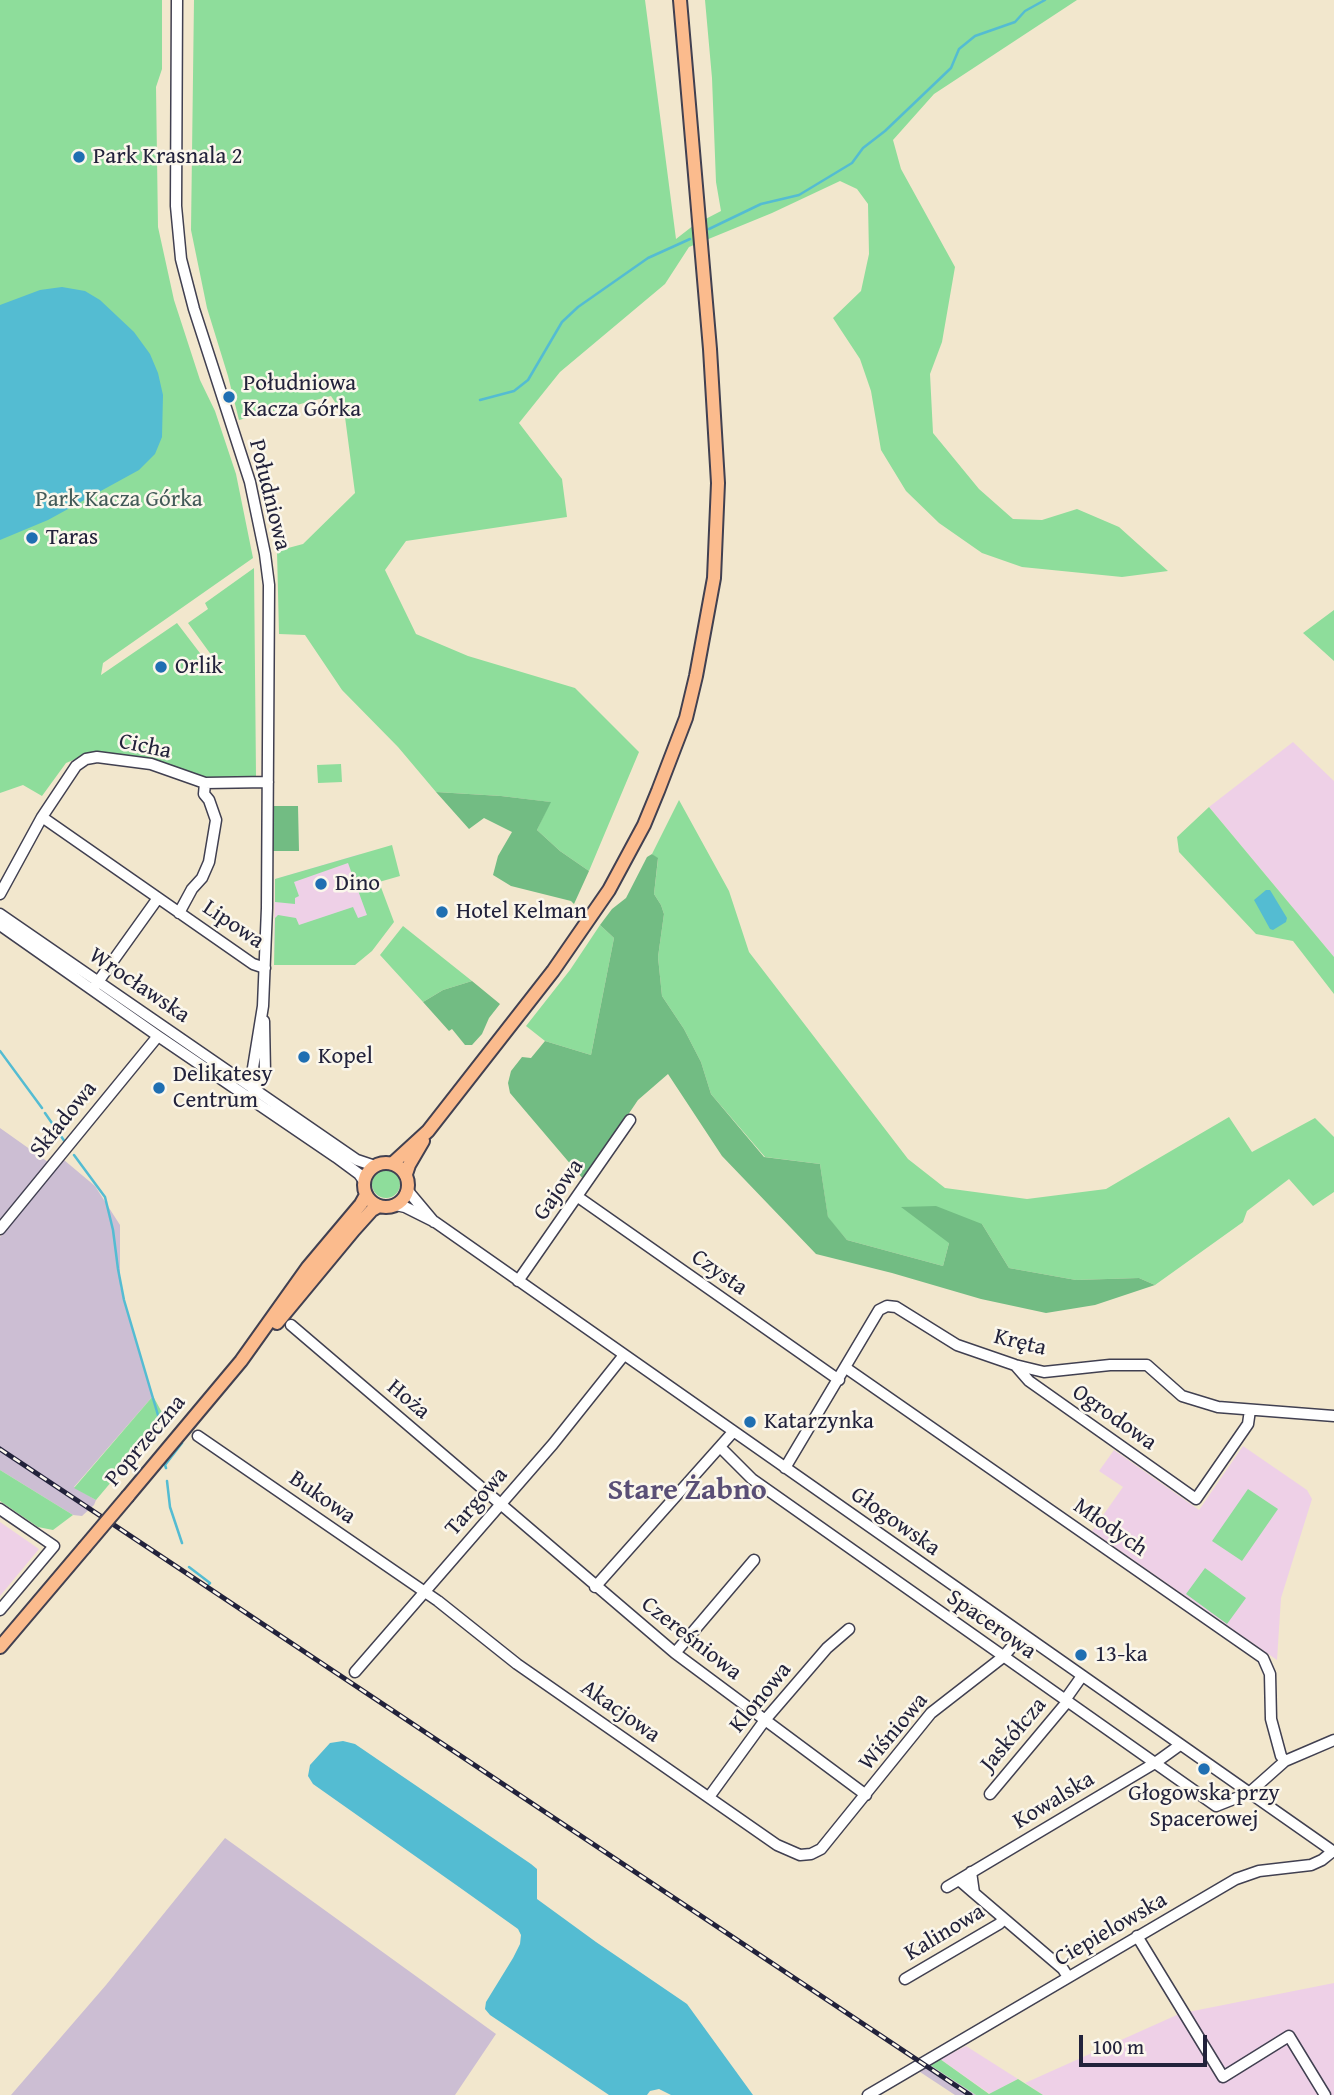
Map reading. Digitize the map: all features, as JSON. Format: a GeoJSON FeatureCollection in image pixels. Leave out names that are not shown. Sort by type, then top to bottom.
{"type":"FeatureCollection","features":[{"type":"Feature","properties":{"kind":"main road"},"geometry":{"type":"LineString","coordinates":[[406,1174],[392,1164],[375,1166],[365,1188],[371,1202],[379,1206],[396,1205],[408,1192],[406,1174],[428,1131],[553,971],[609,890],[658,791],[686,718],[696,676],[714,578],[718,483],[710,349],[680,0]]}},
{"type":"Feature","properties":{"kind":"main road"},"geometry":{"type":"LineString","coordinates":[[392,1164],[428,1131]]}},
{"type":"Feature","properties":{"kind":"main road","name":"Poprzeczna"},"geometry":{"type":"LineString","coordinates":[[241,1361],[308,1267],[361,1204],[365,1188]]}},
{"type":"Feature","properties":{"kind":"main road","name":"Poprzeczna"},"geometry":{"type":"LineString","coordinates":[[0,1647],[241,1361],[270,1331],[360,1223],[379,1206]]}},
{"type":"Feature","properties":{"kind":"street","name":"Południowa"},"geometry":{"type":"LineString","coordinates":[[177,0],[178,235],[186,284],[250,482],[265,554],[270,614],[263,1006],[265,1069],[264,1077],[253,1093]]}},
{"type":"Feature","properties":{"kind":"street","name":"Cicha"},"geometry":{"type":"LineString","coordinates":[[0,894],[42,817],[76,766],[86,759],[97,757],[150,764],[205,783],[268,782]]}},
{"type":"Feature","properties":{"kind":"street","name":"Lipowa"},"geometry":{"type":"LineString","coordinates":[[179,913],[209,862],[216,820],[204,794],[205,783]]}},
{"type":"Feature","properties":{"kind":"street"},"geometry":{"type":"LineString","coordinates":[[42,817],[158,898],[95,985]]}},
{"type":"Feature","properties":{"kind":"street","name":"Lipowa"},"geometry":{"type":"LineString","coordinates":[[158,898],[253,964],[265,968]]}},
{"type":"Feature","properties":{"kind":"street","name":"Wrocławska"},"geometry":{"type":"LineString","coordinates":[[0,914],[158,1036],[253,1093]]}},
{"type":"Feature","properties":{"kind":"street","name":"Wrocławska"},"geometry":{"type":"LineString","coordinates":[[0,925],[156,1020],[237,1076],[253,1093]]}},
{"type":"Feature","properties":{"kind":"street","name":"Południowa"},"geometry":{"type":"LineString","coordinates":[[253,1093],[253,1070],[263,1006]]}},
{"type":"Feature","properties":{"kind":"street"},"geometry":{"type":"LineString","coordinates":[[156,1020],[158,1036],[183,1039]]}},
{"type":"Feature","properties":{"kind":"street","name":"Składowa"},"geometry":{"type":"LineString","coordinates":[[0,1228],[158,1036]]}},
{"type":"Feature","properties":{"kind":"street"},"geometry":{"type":"LineString","coordinates":[[237,1076],[253,1070]]}},
{"type":"Feature","properties":{"kind":"street"},"geometry":{"type":"LineString","coordinates":[[253,1093],[357,1160],[375,1166]]}},
{"type":"Feature","properties":{"kind":"street"},"geometry":{"type":"LineString","coordinates":[[253,1093],[351,1168],[365,1188]]}},
{"type":"Feature","properties":{"kind":"street","name":"Gajowa"},"geometry":{"type":"LineString","coordinates":[[518,1280],[630,1120]]}},
{"type":"Feature","properties":{"kind":"street","name":"Głogowska"},"geometry":{"type":"LineString","coordinates":[[408,1192],[435,1222]]}},
{"type":"Feature","properties":{"kind":"street","name":"Czysta"},"geometry":{"type":"LineString","coordinates":[[578,1197],[839,1380]]}},
{"type":"Feature","properties":{"kind":"street","name":"Głogowska"},"geometry":{"type":"LineString","coordinates":[[396,1205],[435,1222],[1333,1851]]}},
{"type":"Feature","properties":{"kind":"street","name":"Kręta"},"geometry":{"type":"LineString","coordinates":[[785,1468],[878,1310],[887,1306],[896,1307],[957,1345],[1015,1365],[1044,1372],[1110,1364],[1147,1365],[1182,1396],[1218,1407],[1334,1416]]}},
{"type":"Feature","properties":{"kind":"street","name":"Hoża"},"geometry":{"type":"LineString","coordinates":[[291,1325],[501,1504]]}},
{"type":"Feature","properties":{"kind":"street","name":"Targowa"},"geometry":{"type":"LineString","coordinates":[[355,1672],[553,1444],[624,1355]]}},
{"type":"Feature","properties":{"kind":"street","name":"Ogrodowa"},"geometry":{"type":"LineString","coordinates":[[1015,1365],[1029,1381],[1196,1499],[1248,1424],[1250,1410]]}},
{"type":"Feature","properties":{"kind":"street","name":"Młodych"},"geometry":{"type":"LineString","coordinates":[[846,1368],[1263,1658],[1270,1674],[1271,1719],[1281,1756],[1285,1761]]}},
{"type":"Feature","properties":{"kind":"street"},"geometry":{"type":"LineString","coordinates":[[595,1587],[733,1432]]}},
{"type":"Feature","properties":{"kind":"street","name":"Bukowa"},"geometry":{"type":"LineString","coordinates":[[198,1436],[424,1592]]}},
{"type":"Feature","properties":{"kind":"street","name":"Spacerowa"},"geometry":{"type":"LineString","coordinates":[[720,1447],[752,1479],[1216,1806],[1249,1793]]}},
{"type":"Feature","properties":{"kind":"street","name":"Czereśniowa"},"geometry":{"type":"LineString","coordinates":[[501,1504],[675,1653],[866,1795]]}},
{"type":"Feature","properties":{"kind":"street"},"geometry":{"type":"LineString","coordinates":[[0,1509],[54,1546],[0,1610]]}},
{"type":"Feature","properties":{"kind":"street"},"geometry":{"type":"LineString","coordinates":[[675,1653],[754,1560]]}},
{"type":"Feature","properties":{"kind":"street","name":"Akacjowa"},"geometry":{"type":"LineString","coordinates":[[424,1592],[509,1658],[777,1845],[800,1855]]}},
{"type":"Feature","properties":{"kind":"street","name":"Klonowa"},"geometry":{"type":"LineString","coordinates":[[709,1797],[765,1720],[827,1648],[849,1629]]}},
{"type":"Feature","properties":{"kind":"street","name":"Wiśniowa"},"geometry":{"type":"LineString","coordinates":[[800,1855],[821,1849],[931,1713],[1003,1657],[1022,1635]]}},
{"type":"Feature","properties":{"kind":"street","name":"Jaskółcza"},"geometry":{"type":"LineString","coordinates":[[990,1794],[1066,1701],[1082,1676]]}},
{"type":"Feature","properties":{"kind":"street"},"geometry":{"type":"LineString","coordinates":[[1249,1793],[1285,1761],[1334,1740]]}},
{"type":"Feature","properties":{"kind":"street","name":"Kowalska"},"geometry":{"type":"LineString","coordinates":[[947,1887],[1155,1763],[1180,1745]]}},
{"type":"Feature","properties":{"kind":"street","name":"Ciepielowska"},"geometry":{"type":"LineString","coordinates":[[868,2095],[1244,1875],[1311,1865],[1333,1851]]}},
{"type":"Feature","properties":{"kind":"street"},"geometry":{"type":"LineString","coordinates":[[971,1872],[974,1893]]}},
{"type":"Feature","properties":{"kind":"street"},"geometry":{"type":"LineString","coordinates":[[959,1880],[1063,1969],[1068,1977]]}},
{"type":"Feature","properties":{"kind":"street","name":"Kalinowa"},"geometry":{"type":"LineString","coordinates":[[905,1979],[1004,1919]]}},
{"type":"Feature","properties":{"kind":"street"},"geometry":{"type":"LineString","coordinates":[[1137,1936],[1223,2077],[1289,2036],[1325,2095]]}},
{"type":"Feature","properties":{"kind":"shaded area"},"geometry":{"type":"Polygon","coordinates":[[[1293,742],[1334,781],[1334,957],[1209,807],[1293,742]]]}},
{"type":"Feature","properties":{"kind":"shaded area"},"geometry":{"type":"Polygon","coordinates":[[[360,854],[383,916],[274,953],[275,879],[360,854]]]}},
{"type":"Feature","properties":{"kind":"shaded area"},"geometry":{"type":"Polygon","coordinates":[[[0,1128],[48,1162],[0,1220],[0,1128]]]}},
{"type":"Feature","properties":{"kind":"shaded area"},"geometry":{"type":"Polygon","coordinates":[[[64,1160],[95,1186],[120,1225],[120,1286],[153,1396],[74,1487],[96,1500],[82,1516],[73,1515],[0,1470],[0,1237],[64,1160]]]}},
{"type":"Feature","properties":{"kind":"shaded area"},"geometry":{"type":"Polygon","coordinates":[[[1243,1446],[1307,1490],[1312,1499],[1281,1598],[1277,1660],[1092,1531],[1123,1487],[1099,1471],[1114,1450],[1199,1510],[1243,1446]]]}},
{"type":"Feature","properties":{"kind":"shaded area"},"geometry":{"type":"Polygon","coordinates":[[[0,1522],[39,1549],[0,1596],[0,1522]]]}},
{"type":"Feature","properties":{"kind":"shaded area"},"geometry":{"type":"Polygon","coordinates":[[[225,1838],[496,2034],[455,2095],[11,2095],[106,1985],[225,1838]]]}},
{"type":"Feature","properties":{"kind":"shaded area"},"geometry":{"type":"Polygon","coordinates":[[[1334,1983],[1334,2095],[1043,2095],[1025,2083],[1179,2014],[1213,2073],[1222,2066],[1188,2012],[1334,1983]]]}},
{"type":"Feature","properties":{"kind":"shaded area"},"geometry":{"type":"Polygon","coordinates":[[[966,2046],[1018,2079],[990,2094],[940,2059],[966,2046]]]}},
{"type":"Feature","properties":{"kind":"shaded area"},"geometry":{"type":"Polygon","coordinates":[[[927,2063],[976,2095],[955,2095],[917,2070],[927,2063]]]}},
{"type":"Feature","properties":{"kind":"green space","name":"Park Kacza Górka"},"geometry":{"type":"Polygon","coordinates":[[[0,0],[162,0],[162,69],[156,87],[158,227],[174,300],[200,380],[215,411],[236,474],[253,558],[103,663],[101,675],[177,623],[206,661],[212,656],[188,623],[208,609],[205,603],[254,568],[256,776],[196,780],[153,760],[88,754],[66,763],[42,796],[23,785],[0,793],[0,0]]]}},
{"type":"Feature","properties":{"kind":"green space"},"geometry":{"type":"Polygon","coordinates":[[[194,0],[645,0],[676,239],[694,225],[721,211],[716,182],[712,78],[705,0],[1077,0],[934,94],[893,140],[901,169],[955,267],[942,342],[930,374],[933,433],[979,489],[1013,519],[1042,520],[1077,509],[1119,527],[1168,571],[1122,577],[1022,567],[982,553],[939,523],[906,491],[881,450],[871,391],[860,359],[833,318],[861,291],[869,254],[868,204],[857,189],[840,181],[689,247],[665,284],[560,372],[519,423],[562,479],[567,517],[406,541],[385,570],[416,634],[468,656],[575,688],[639,752],[589,871],[560,851],[537,830],[550,802],[436,792],[398,747],[342,690],[305,635],[279,634],[277,551],[303,544],[355,493],[345,417],[331,396],[239,420],[207,308],[191,230],[194,0]]]}},
{"type":"Feature","properties":{"kind":"green space"},"geometry":{"type":"Polygon","coordinates":[[[1334,610],[1334,661],[1303,633],[1334,610]]]}},
{"type":"Feature","properties":{"kind":"green space"},"geometry":{"type":"Polygon","coordinates":[[[341,764],[342,782],[318,783],[317,765],[341,764]]]}},
{"type":"Feature","properties":{"kind":"green space"},"geometry":{"type":"Polygon","coordinates":[[[436,792],[551,802],[537,830],[560,851],[589,871],[574,904],[511,886],[493,875],[498,856],[512,832],[484,818],[469,829],[436,792]]]}},
{"type":"Feature","properties":{"kind":"green space"},"geometry":{"type":"Polygon","coordinates":[[[679,800],[729,891],[749,952],[908,1159],[945,1188],[1027,1199],[1106,1189],[1229,1117],[1252,1152],[1315,1118],[1334,1137],[1334,1192],[1313,1206],[1289,1179],[1247,1211],[1243,1222],[1155,1285],[1139,1278],[1076,1280],[1009,1268],[982,1224],[949,1243],[943,1266],[847,1240],[828,1218],[820,1164],[765,1157],[711,1094],[701,1062],[684,1029],[662,996],[658,957],[664,914],[654,894],[658,859],[652,854],[679,800]]]}},
{"type":"Feature","properties":{"kind":"green space"},"geometry":{"type":"Polygon","coordinates":[[[273,806],[298,806],[299,851],[273,851],[273,806]]]}},
{"type":"Feature","properties":{"kind":"green space"},"geometry":{"type":"Polygon","coordinates":[[[1209,807],[1334,957],[1334,994],[1293,941],[1256,934],[1179,852],[1177,837],[1209,807]]]}},
{"type":"Feature","properties":{"kind":"green space"},"geometry":{"type":"Polygon","coordinates":[[[392,845],[400,876],[379,882],[394,922],[372,951],[355,965],[274,965],[275,918],[278,915],[296,918],[299,925],[353,907],[358,918],[367,915],[348,863],[294,882],[299,896],[295,898],[295,904],[275,902],[275,879],[392,845]]]}},
{"type":"Feature","properties":{"kind":"green space"},"geometry":{"type":"Polygon","coordinates":[[[652,854],[658,858],[654,894],[664,914],[658,957],[662,996],[684,1029],[701,1062],[711,1094],[764,1157],[820,1164],[828,1217],[847,1240],[943,1266],[949,1243],[901,1207],[936,1206],[982,1224],[1009,1268],[1076,1280],[1139,1278],[1155,1285],[1095,1305],[1046,1313],[981,1299],[816,1254],[722,1156],[668,1074],[638,1100],[584,1180],[510,1093],[508,1083],[511,1071],[522,1057],[531,1058],[545,1041],[591,1055],[614,938],[600,925],[612,909],[626,898],[647,857],[652,854]]]}},
{"type":"Feature","properties":{"kind":"green space"},"geometry":{"type":"Polygon","coordinates":[[[600,925],[614,938],[591,1055],[545,1041],[526,1026],[570,970],[600,925]]]}},
{"type":"Feature","properties":{"kind":"green space"},"geometry":{"type":"Polygon","coordinates":[[[403,926],[472,981],[443,990],[423,1002],[380,955],[403,926]]]}},
{"type":"Feature","properties":{"kind":"green space"},"geometry":{"type":"Polygon","coordinates":[[[472,981],[500,1004],[489,1018],[482,1034],[472,1045],[465,1045],[423,1002],[443,990],[472,981]]]}},
{"type":"Feature","properties":{"kind":"green space"},"geometry":{"type":"Polygon","coordinates":[[[386,1170],[396,1174],[400,1184],[396,1194],[386,1198],[376,1194],[372,1184],[376,1174],[386,1170]]]}},
{"type":"Feature","properties":{"kind":"green space"},"geometry":{"type":"Polygon","coordinates":[[[153,1396],[165,1418],[96,1500],[74,1488],[153,1396]]]}},
{"type":"Feature","properties":{"kind":"green space"},"geometry":{"type":"Polygon","coordinates":[[[0,1470],[73,1515],[53,1530],[38,1527],[0,1501],[0,1470]]]}},
{"type":"Feature","properties":{"kind":"green space"},"geometry":{"type":"Polygon","coordinates":[[[1248,1489],[1278,1509],[1242,1561],[1212,1541],[1248,1489]]]}},
{"type":"Feature","properties":{"kind":"green space"},"geometry":{"type":"Polygon","coordinates":[[[1205,1568],[1246,1598],[1227,1624],[1186,1594],[1205,1568]]]}},
{"type":"Feature","properties":{"kind":"green space"},"geometry":{"type":"Polygon","coordinates":[[[940,2059],[989,2094],[1018,2079],[1043,2095],[976,2095],[927,2063],[940,2059]]]}},
{"type":"Feature","properties":{"kind":"water"},"geometry":{"type":"Polygon","coordinates":[[[62,287],[85,291],[100,300],[134,332],[150,354],[163,395],[162,437],[155,454],[139,470],[48,520],[0,540],[0,305],[40,290],[62,287]]]}},
{"type":"Feature","properties":{"kind":"water"},"geometry":{"type":"Polygon","coordinates":[[[1266,890],[1270,890],[1287,918],[1286,922],[1273,930],[1254,900],[1266,890]]]}},
{"type":"Feature","properties":{"kind":"water"},"geometry":{"type":"Polygon","coordinates":[[[343,1741],[355,1744],[537,1869],[537,1899],[687,2004],[753,2095],[671,2095],[659,2089],[650,2091],[647,2095],[609,2095],[490,2015],[485,2009],[486,2002],[520,1944],[521,1935],[518,1929],[313,1784],[308,1776],[310,1765],[330,1743],[343,1741]]]}},
{"type":"Feature","properties":{"kind":"waterway"},"geometry":{"type":"LineString","coordinates":[[709,229],[761,204],[799,195],[852,163],[863,148],[885,131],[951,68],[959,49],[975,36],[1015,22],[1025,11],[1045,0]]}},
{"type":"Feature","properties":{"kind":"waterway"},"geometry":{"type":"LineString","coordinates":[[480,400],[514,391],[528,380],[562,322],[578,307],[648,258],[690,239]]}},
{"type":"Feature","properties":{"kind":"waterway"},"geometry":{"type":"LineString","coordinates":[[0,1051],[42,1108]]}},
{"type":"Feature","properties":{"kind":"waterway"},"geometry":{"type":"LineString","coordinates":[[45,1113],[65,1142]]}},
{"type":"Feature","properties":{"kind":"waterway"},"geometry":{"type":"LineString","coordinates":[[74,1155],[105,1197],[124,1300],[160,1422]]}},
{"type":"Feature","properties":{"kind":"waterway"},"geometry":{"type":"LineString","coordinates":[[166,1468],[165,1465],[182,1443]]}},
{"type":"Feature","properties":{"kind":"waterway"},"geometry":{"type":"LineString","coordinates":[[167,1481],[170,1507],[182,1543]]}},
{"type":"Feature","properties":{"kind":"waterway"},"geometry":{"type":"LineString","coordinates":[[189,1567],[209,1584]]}},
{"type":"Feature","properties":{"kind":"railway"},"geometry":{"type":"LineString","coordinates":[[0,1449],[970,2095]]}},
{"type":"Feature","properties":{"kind":"place","name":"Park Krasnala 2"},"geometry":{"type":"Point","coordinates":[79,157]}},
{"type":"Feature","properties":{"kind":"place","name":"Południowa Kacza Górka"},"geometry":{"type":"Point","coordinates":[229,397]}},
{"type":"Feature","properties":{"kind":"place","name":"Taras"},"geometry":{"type":"Point","coordinates":[32,538]}},
{"type":"Feature","properties":{"kind":"place","name":"Orlik"},"geometry":{"type":"Point","coordinates":[161,667]}},
{"type":"Feature","properties":{"kind":"place","name":"Dino"},"geometry":{"type":"Point","coordinates":[321,884]}},
{"type":"Feature","properties":{"kind":"place","name":"Hotel Kelman"},"geometry":{"type":"Point","coordinates":[442,912]}},
{"type":"Feature","properties":{"kind":"place","name":"Kopel"},"geometry":{"type":"Point","coordinates":[304,1057]}},
{"type":"Feature","properties":{"kind":"place","name":"Delikatesy Centrum"},"geometry":{"type":"Point","coordinates":[159,1088]}},
{"type":"Feature","properties":{"kind":"place","name":"Katarzynka"},"geometry":{"type":"Point","coordinates":[750,1422]}},
{"type":"Feature","properties":{"kind":"place","name":"13-ka"},"geometry":{"type":"Point","coordinates":[1081,1655]}},
{"type":"Feature","properties":{"kind":"place","name":"Głogowska przy Spacerowej"},"geometry":{"type":"Point","coordinates":[1204,1769]}},
{"type":"Feature","properties":{"kind":"district","name":"Stare Żabno"},"geometry":{"type":"Point","coordinates":[687,1491]}}]}
